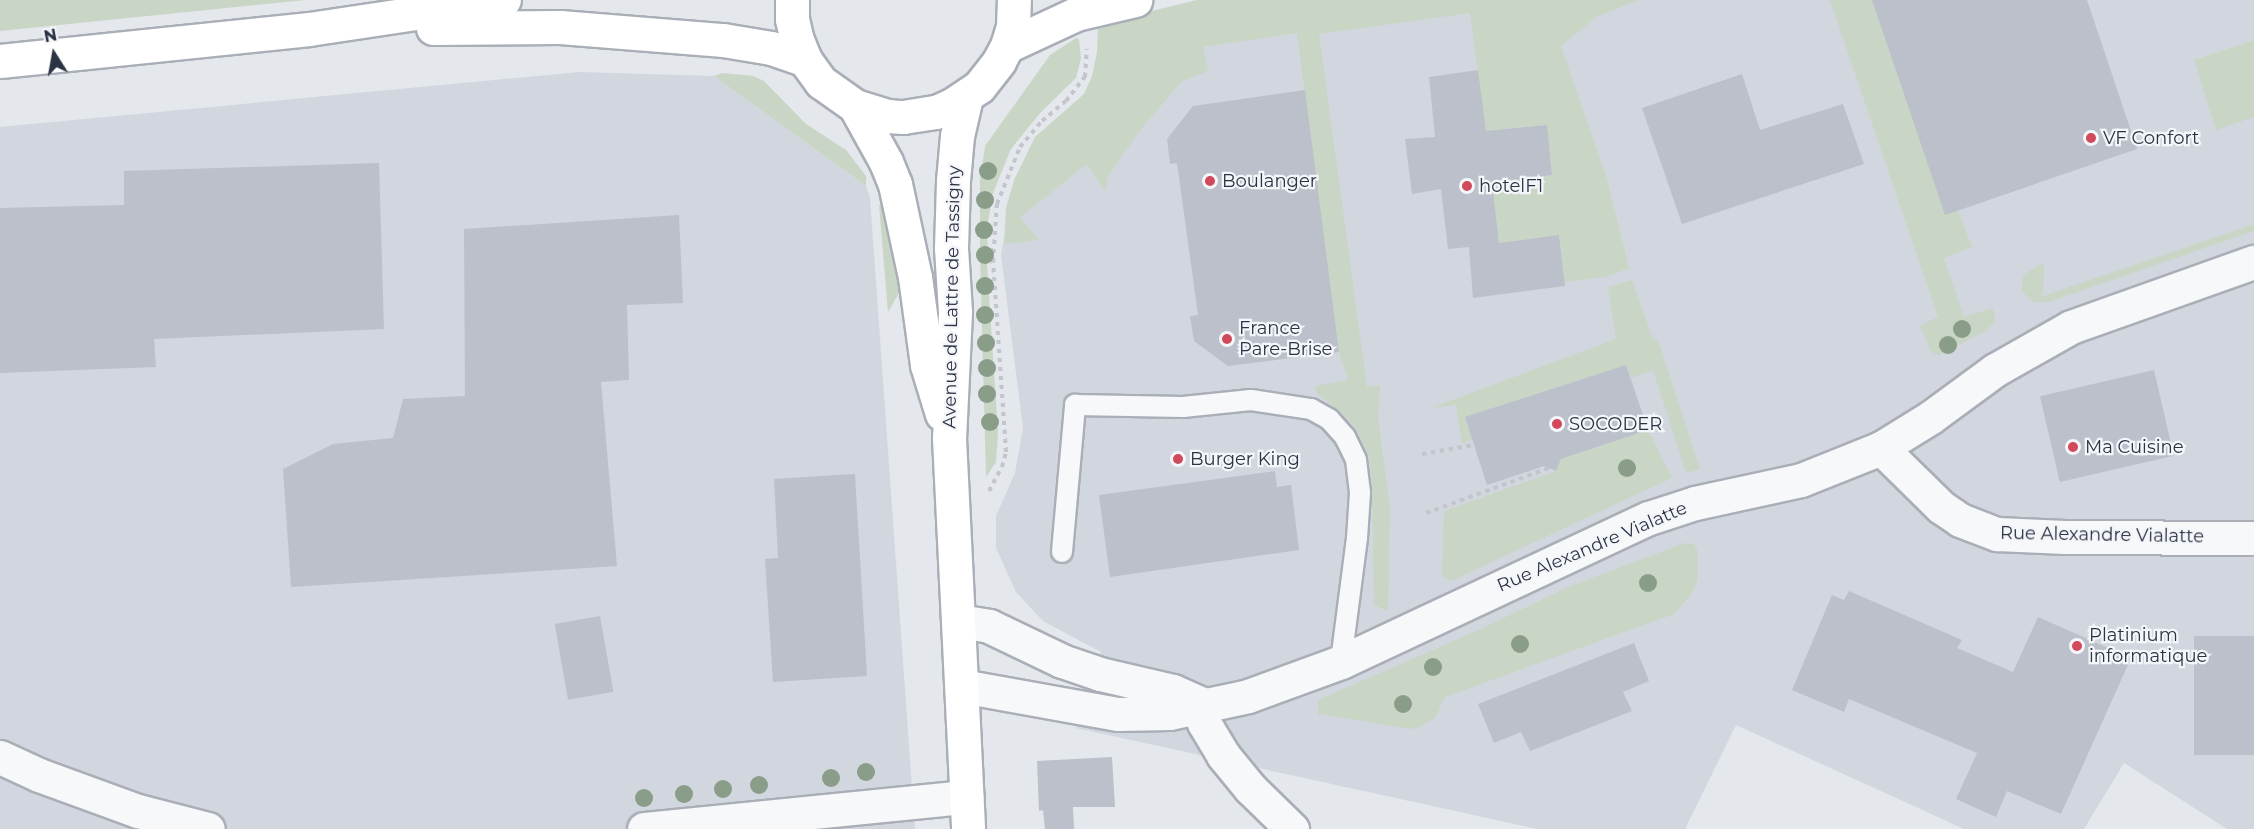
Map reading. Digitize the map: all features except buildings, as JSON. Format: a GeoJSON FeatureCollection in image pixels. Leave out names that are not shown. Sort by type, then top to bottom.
{"type":"FeatureCollection","features":[{"type":"Feature","properties":{"kind":"main road"},"geometry":{"type":"LineString","coordinates":[[0,61],[309,29],[504,0]]}},
{"type":"Feature","properties":{"kind":"main road"},"geometry":{"type":"LineString","coordinates":[[792,0],[792,19],[805,60],[821,82],[855,106],[887,116],[912,116],[936,112],[966,97],[990,75],[1007,46],[1013,26],[1014,0]]}},
{"type":"Feature","properties":{"kind":"main road"},"geometry":{"type":"LineString","coordinates":[[1007,46],[1076,14],[1135,0]]}},
{"type":"Feature","properties":{"kind":"main road"},"geometry":{"type":"LineString","coordinates":[[309,29],[560,27],[723,40],[771,48],[805,60]]}},
{"type":"Feature","properties":{"kind":"main road","name":"Avenue de Lattre de Tassigny"},"geometry":{"type":"LineString","coordinates":[[950,438],[955,312],[951,248],[953,181],[957,136],[966,97]]}},
{"type":"Feature","properties":{"kind":"main road","name":"Avenue de Lattre de Tassigny"},"geometry":{"type":"LineString","coordinates":[[855,106],[886,162],[895,184],[915,277],[927,365],[950,438]]}},
{"type":"Feature","properties":{"kind":"main road"},"geometry":{"type":"LineString","coordinates":[[950,438],[968,829]]}},
{"type":"Feature","properties":{"kind":"street"},"geometry":{"type":"LineString","coordinates":[[1881,448],[1931,417],[1995,370],[2071,327],[2254,262]]}},
{"type":"Feature","properties":{"kind":"street","name":"Rue Alexandre Vialatte"},"geometry":{"type":"LineString","coordinates":[[962,686],[1118,714],[1169,713],[1202,704],[1248,696],[1341,662],[1650,518],[1695,503],[1802,480],[1881,448],[1941,507],[1960,520],[1997,534],[2065,537],[2254,538]]}},
{"type":"Feature","properties":{"kind":"street"},"geometry":{"type":"LineString","coordinates":[[959,621],[989,626],[1062,660],[1100,674],[1173,691],[1202,704],[1204,723],[1223,755],[1251,788],[1292,829]]}},
{"type":"Feature","properties":{"kind":"street"},"geometry":{"type":"LineString","coordinates":[[0,757],[39,775],[138,811],[208,829]]}},
{"type":"Feature","properties":{"kind":"street"},"geometry":{"type":"LineString","coordinates":[[644,829],[966,797]]}},
{"type":"Feature","properties":{"kind":"lane"},"geometry":{"type":"LineString","coordinates":[[1062,552],[1075,405],[1183,407],[1251,400],[1311,409],[1329,419],[1345,437],[1356,460],[1360,492],[1358,538],[1341,662]]}},
{"type":"Feature","properties":{"kind":"path"},"geometry":{"type":"LineString","coordinates":[[955,531],[984,500],[1002,467],[1006,452],[993,262],[997,204],[1020,147],[1042,121],[1066,101],[1085,77],[1088,55],[1076,14]]}},
{"type":"Feature","properties":{"kind":"path"},"geometry":{"type":"LineString","coordinates":[[1422,454],[1474,445]]}},
{"type":"Feature","properties":{"kind":"path"},"geometry":{"type":"LineString","coordinates":[[1426,513],[1549,468]]}},
{"type":"Feature","properties":{"kind":"shaded area"},"geometry":{"type":"Polygon","coordinates":[[[1426,0],[2254,0],[2254,829],[2227,829],[2124,763],[2084,829],[1964,829],[1736,725],[1685,829],[1538,829],[1076,728],[1101,652],[1043,621],[1016,592],[996,548],[996,516],[1015,473],[1023,428],[1001,255],[1010,207],[1093,91],[1106,54],[1426,0]]]}},
{"type":"Feature","properties":{"kind":"shaded area"},"geometry":{"type":"Polygon","coordinates":[[[579,72],[714,76],[866,186],[870,198],[915,829],[0,829],[0,127],[579,72]]]}},
{"type":"Feature","properties":{"kind":"green space"},"geometry":{"type":"Polygon","coordinates":[[[0,0],[305,0],[0,31],[0,0]]]}},
{"type":"Feature","properties":{"kind":"green space"},"geometry":{"type":"Polygon","coordinates":[[[1197,0],[1639,0],[1598,16],[1561,46],[1607,179],[1629,268],[1606,277],[1565,282],[1559,235],[1499,243],[1492,183],[1552,175],[1547,125],[1486,131],[1470,13],[1319,34],[1367,387],[1380,385],[1378,417],[1390,509],[1388,611],[1374,605],[1372,480],[1368,453],[1355,427],[1341,412],[1317,394],[1315,386],[1348,380],[1339,352],[1297,33],[1203,47],[1208,71],[1182,81],[1141,129],[1108,176],[1105,191],[1087,164],[1020,217],[1039,240],[1004,244],[1006,208],[1014,180],[1035,137],[1084,94],[1092,76],[1097,52],[1098,24],[1197,0]]]}},
{"type":"Feature","properties":{"kind":"green space"},"geometry":{"type":"Polygon","coordinates":[[[1830,0],[1872,0],[1945,214],[1958,211],[1972,247],[1944,258],[1964,317],[1992,308],[1995,315],[1994,323],[1986,331],[1939,355],[1931,352],[1920,326],[1938,317],[1830,0]]]}},
{"type":"Feature","properties":{"kind":"green space"},"geometry":{"type":"Polygon","coordinates":[[[1076,38],[1079,39],[1081,58],[1076,78],[1041,112],[1011,149],[993,193],[988,222],[987,264],[998,433],[996,462],[986,477],[980,254],[980,180],[985,146],[1050,55],[1076,38]]]}},
{"type":"Feature","properties":{"kind":"green space"},"geometry":{"type":"Polygon","coordinates":[[[2254,40],[2254,117],[2216,130],[2194,60],[2254,40]]]}},
{"type":"Feature","properties":{"kind":"green space"},"geometry":{"type":"Polygon","coordinates":[[[722,73],[753,76],[764,81],[806,124],[846,150],[866,176],[866,186],[714,76],[722,73]]]}},
{"type":"Feature","properties":{"kind":"green space"},"geometry":{"type":"Polygon","coordinates":[[[885,204],[901,285],[888,312],[879,205],[885,204]]]}},
{"type":"Feature","properties":{"kind":"green space"},"geometry":{"type":"Polygon","coordinates":[[[2254,224],[2254,231],[2049,302],[2033,302],[2022,291],[2023,275],[2039,265],[2044,265],[2043,296],[2254,224]]]}},
{"type":"Feature","properties":{"kind":"green space"},"geometry":{"type":"Polygon","coordinates":[[[1632,280],[1652,337],[1659,343],[1700,469],[1686,473],[1653,370],[1631,378],[1626,365],[1465,417],[1473,440],[1462,443],[1456,405],[1431,408],[1616,339],[1608,287],[1632,280]]]}},
{"type":"Feature","properties":{"kind":"green space"},"geometry":{"type":"Polygon","coordinates":[[[1648,430],[1672,478],[1451,581],[1442,576],[1444,511],[1556,471],[1561,459],[1648,430]]]}},
{"type":"Feature","properties":{"kind":"green space"},"geometry":{"type":"Polygon","coordinates":[[[1685,543],[1694,544],[1698,552],[1698,578],[1693,592],[1674,614],[1445,697],[1435,718],[1420,727],[1411,729],[1318,714],[1318,700],[1481,629],[1568,587],[1685,543]]]}},
{"type":"Feature","properties":{"kind":"place","name":"VF Confort"},"geometry":{"type":"Point","coordinates":[2091,138]}},
{"type":"Feature","properties":{"kind":"place","name":"Boulanger"},"geometry":{"type":"Point","coordinates":[1210,181]}},
{"type":"Feature","properties":{"kind":"place","name":"hotelF1"},"geometry":{"type":"Point","coordinates":[1467,186]}},
{"type":"Feature","properties":{"kind":"place","name":"France Pare-Brise"},"geometry":{"type":"Point","coordinates":[1227,339]}},
{"type":"Feature","properties":{"kind":"place","name":"SOCODER"},"geometry":{"type":"Point","coordinates":[1557,424]}},
{"type":"Feature","properties":{"kind":"place","name":"Ma Cuisine"},"geometry":{"type":"Point","coordinates":[2073,447]}},
{"type":"Feature","properties":{"kind":"place","name":"Burger King"},"geometry":{"type":"Point","coordinates":[1178,459]}},
{"type":"Feature","properties":{"kind":"place","name":"Platinium informatique"},"geometry":{"type":"Point","coordinates":[2077,646]}}]}
